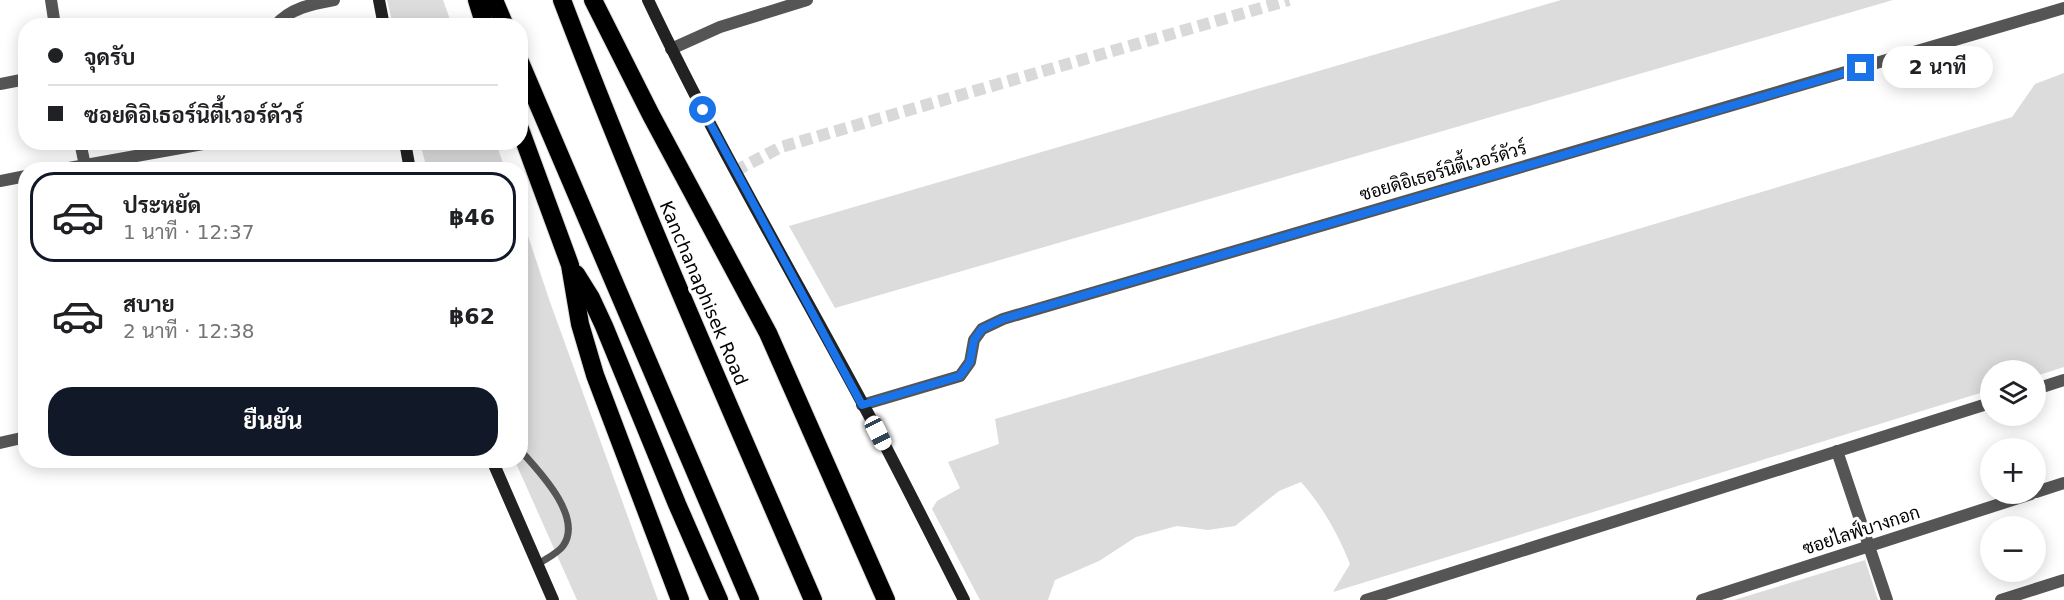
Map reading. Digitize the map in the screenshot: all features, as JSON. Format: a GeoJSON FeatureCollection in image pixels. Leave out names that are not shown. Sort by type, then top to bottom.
{"type":"FeatureCollection","features":[{"type":"Feature","properties":{"kind":"highway"},"geometry":{"type":"LineString","coordinates":[[477,0],[483,18]]}},
{"type":"Feature","properties":{"kind":"highway"},"geometry":{"type":"LineString","coordinates":[[494,0],[502,18]]}},
{"type":"Feature","properties":{"kind":"highway","name":"Kanchanaphisek Road"},"geometry":{"type":"LineString","coordinates":[[562,0],[687,309],[813,600]]}},
{"type":"Feature","properties":{"kind":"highway"},"geometry":{"type":"LineString","coordinates":[[593,0],[651,115],[768,333],[886,598]]}},
{"type":"Feature","properties":{"kind":"highway"},"geometry":{"type":"LineString","coordinates":[[528,81],[750,600]]}},
{"type":"Feature","properties":{"kind":"highway"},"geometry":{"type":"LineString","coordinates":[[528,150],[570,265],[580,324],[595,375],[681,600]]}},
{"type":"Feature","properties":{"kind":"highway"},"geometry":{"type":"LineString","coordinates":[[570,265],[591,298],[604,326],[719,600]]}},
{"type":"Feature","properties":{"kind":"main road"},"geometry":{"type":"LineString","coordinates":[[379,0],[382,18]]}},
{"type":"Feature","properties":{"kind":"main road"},"geometry":{"type":"LineString","coordinates":[[648,0],[671,49],[964,600]]}},
{"type":"Feature","properties":{"kind":"main road"},"geometry":{"type":"LineString","coordinates":[[495,468],[554,600]]}},
{"type":"Feature","properties":{"kind":"street"},"geometry":{"type":"LineString","coordinates":[[51,0],[54,18]]}},
{"type":"Feature","properties":{"kind":"street"},"geometry":{"type":"LineString","coordinates":[[284,18],[290,12],[309,5],[334,0]]}},
{"type":"Feature","properties":{"kind":"street"},"geometry":{"type":"LineString","coordinates":[[671,49],[720,27],[807,0]]}},
{"type":"Feature","properties":{"kind":"street","name":"ซอยดิอิเธอร์นิตี้เวอร์ดัวร์"},"geometry":{"type":"LineString","coordinates":[[862,405],[960,376],[970,362],[974,340],[982,329],[1003,319],[2064,8]]}},
{"type":"Feature","properties":{"kind":"street"},"geometry":{"type":"LineString","coordinates":[[0,84],[18,81]]}},
{"type":"Feature","properties":{"kind":"street"},"geometry":{"type":"LineString","coordinates":[[111,162],[173,150]]}},
{"type":"Feature","properties":{"kind":"street"},"geometry":{"type":"LineString","coordinates":[[0,181],[18,178]]}},
{"type":"Feature","properties":{"kind":"street"},"geometry":{"type":"LineString","coordinates":[[2046,385],[2064,380]]}},
{"type":"Feature","properties":{"kind":"street"},"geometry":{"type":"LineString","coordinates":[[1365,600],[1393,596],[1980,406]]}},
{"type":"Feature","properties":{"kind":"street"},"geometry":{"type":"LineString","coordinates":[[0,443],[18,439]]}},
{"type":"Feature","properties":{"kind":"street"},"geometry":{"type":"LineString","coordinates":[[1837,451],[1887,600]]}},
{"type":"Feature","properties":{"kind":"street"},"geometry":{"type":"LineString","coordinates":[[2046,489],[2064,483]]}},
{"type":"Feature","properties":{"kind":"street","name":"ซอยไลฟ์บางกอก"},"geometry":{"type":"LineString","coordinates":[[1702,600],[2000,504]]}},
{"type":"Feature","properties":{"kind":"street"},"geometry":{"type":"LineString","coordinates":[[2001,600],[2064,580]]}},
{"type":"Feature","properties":{"kind":"lane"},"geometry":{"type":"LineString","coordinates":[[528,459],[554,489],[563,505],[567,527],[567,538],[562,547],[537,565]]}},
{"type":"Feature","properties":{"kind":"shaded area"},"geometry":{"type":"Polygon","coordinates":[[[387,0],[443,0],[449,18],[391,18],[387,0]]]}},
{"type":"Feature","properties":{"kind":"shaded area"},"geometry":{"type":"Polygon","coordinates":[[[1561,0],[1893,0],[835,308],[789,226],[1561,0]]]}},
{"type":"Feature","properties":{"kind":"shaded area"},"geometry":{"type":"Polygon","coordinates":[[[2064,73],[2064,367],[2046,373],[2046,360],[1980,360],[1980,393],[1333,592],[1350,564],[1329,521],[1301,482],[1279,491],[1235,526],[1208,530],[1177,526],[1136,537],[1099,561],[1055,580],[1048,600],[980,600],[932,509],[937,501],[960,488],[948,462],[999,444],[995,419],[2012,117],[2035,84],[2064,73]]]}},
{"type":"Feature","properties":{"kind":"shaded area"},"geometry":{"type":"Polygon","coordinates":[[[422,150],[498,150],[503,162],[425,162],[422,150]]]}},
{"type":"Feature","properties":{"kind":"shaded area"},"geometry":{"type":"Polygon","coordinates":[[[528,236],[658,600],[577,600],[518,468],[528,468],[528,236]]]}},
{"type":"Feature","properties":{"kind":"shaded area"},"geometry":{"type":"Polygon","coordinates":[[[1865,560],[1878,600],[1734,600],[1865,560]]]}},
{"type":"Feature","properties":{"kind":"tunnel"},"geometry":{"type":"LineString","coordinates":[[735,171],[781,147],[1289,0]]}},
{"type":"Feature","properties":{"kind":"route"},"geometry":{"type":"LineString","coordinates":[[703,110],[862,405],[950,381],[960,376],[970,362],[974,340],[982,329],[1003,319],[1861,68]]}}]}
